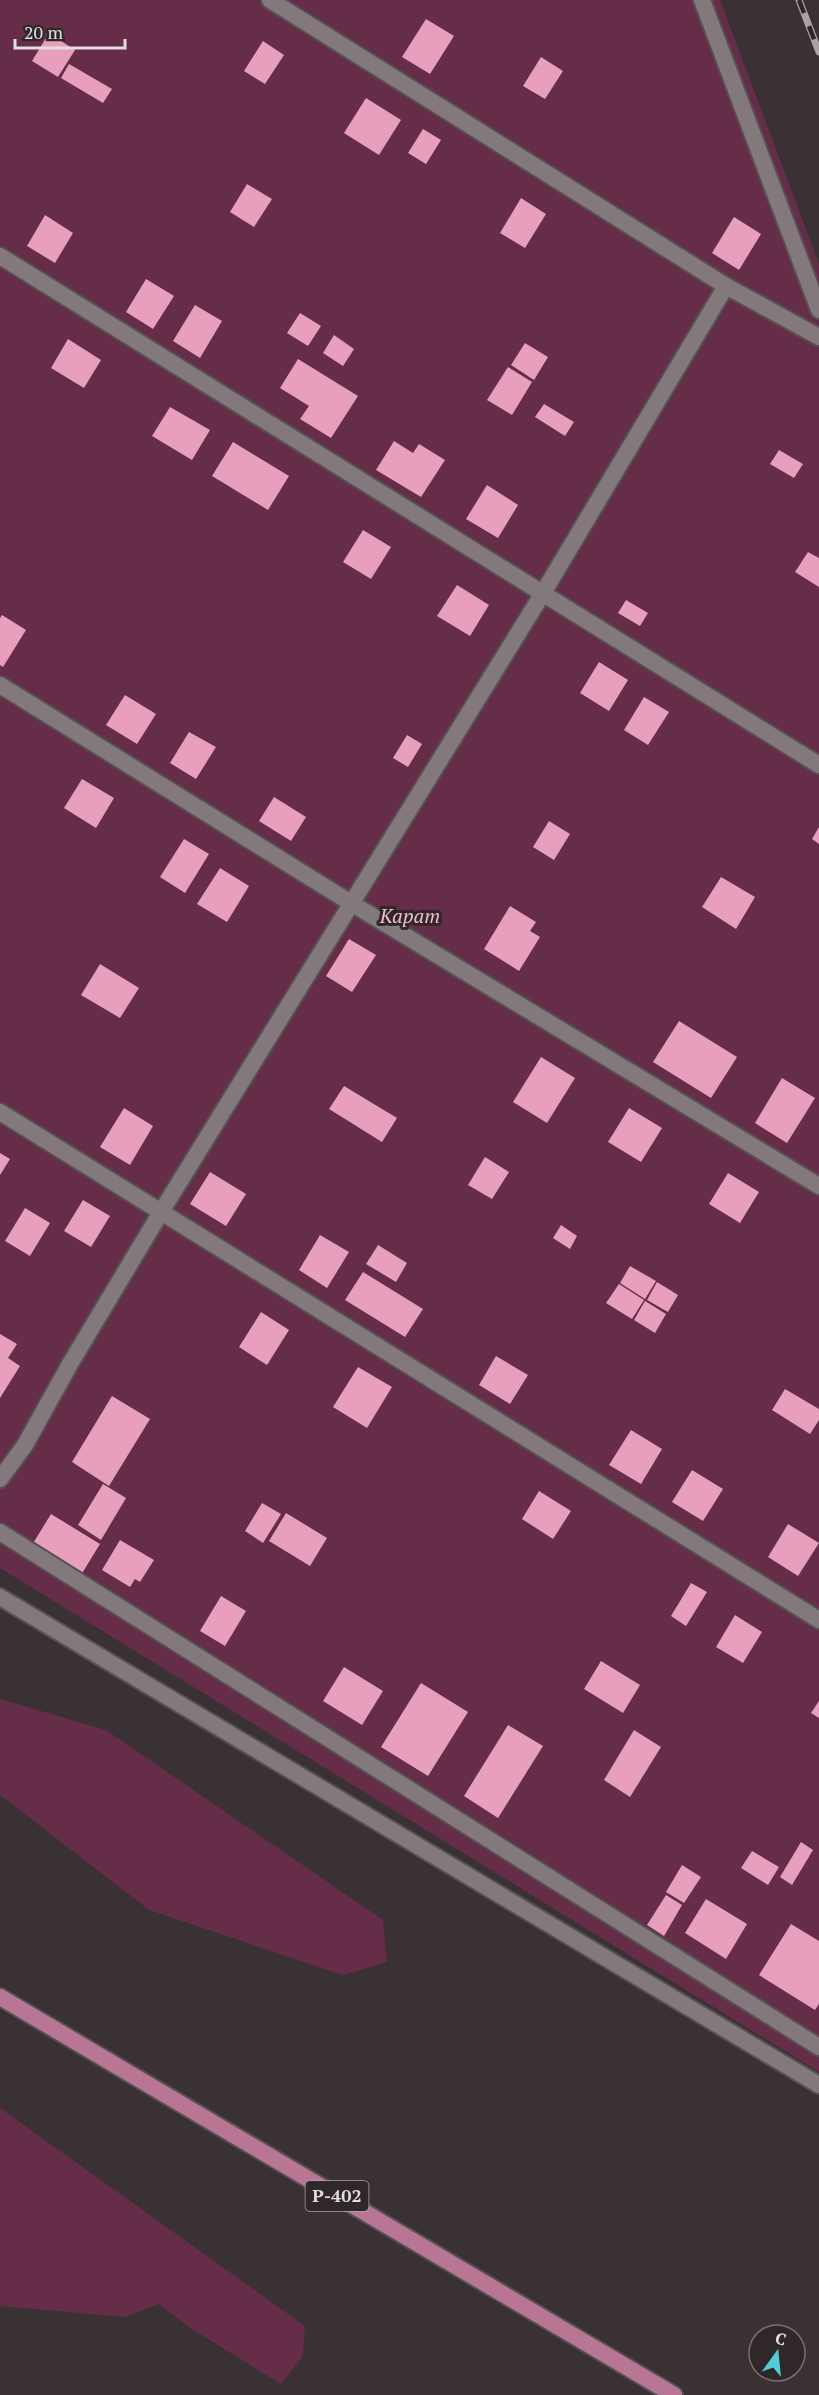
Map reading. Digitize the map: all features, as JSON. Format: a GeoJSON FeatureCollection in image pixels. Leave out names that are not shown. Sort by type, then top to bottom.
{"type":"FeatureCollection","features":[{"type":"Feature","properties":{"kind":"main road","name":"Р-402"},"geometry":{"type":"LineString","coordinates":[[0,1997],[674,2395]]}},
{"type":"Feature","properties":{"kind":"lane"},"geometry":{"type":"LineString","coordinates":[[270,0],[726,286],[819,337]]}},
{"type":"Feature","properties":{"kind":"lane"},"geometry":{"type":"LineString","coordinates":[[702,0],[819,310]]}},
{"type":"Feature","properties":{"kind":"lane"},"geometry":{"type":"LineString","coordinates":[[0,256],[819,765]]}},
{"type":"Feature","properties":{"kind":"lane"},"geometry":{"type":"LineString","coordinates":[[0,1479],[25,1445],[70,1364],[161,1212],[543,593],[726,286]]}},
{"type":"Feature","properties":{"kind":"lane"},"geometry":{"type":"LineString","coordinates":[[0,685],[351,903],[819,1186]]}},
{"type":"Feature","properties":{"kind":"lane"},"geometry":{"type":"LineString","coordinates":[[0,1112],[819,1620]]}},
{"type":"Feature","properties":{"kind":"lane"},"geometry":{"type":"LineString","coordinates":[[0,1532],[819,2047]]}},
{"type":"Feature","properties":{"kind":"lane"},"geometry":{"type":"LineString","coordinates":[[0,1597],[819,2085]]}},
{"type":"Feature","properties":{"kind":"green space","name":"Карат"},"geometry":{"type":"Polygon","coordinates":[[[0,0],[720,0],[819,264],[819,2072],[0,1568],[0,0]]]}},
{"type":"Feature","properties":{"kind":"green space"},"geometry":{"type":"Polygon","coordinates":[[[0,1699],[106,1730],[383,1920],[387,1962],[343,1975],[149,1910],[0,1795],[0,1699]]]}},
{"type":"Feature","properties":{"kind":"green space"},"geometry":{"type":"Polygon","coordinates":[[[0,2108],[305,2326],[303,2356],[281,2384],[190,2328],[159,2304],[124,2317],[0,2306],[0,2108]]]}},
{"type":"Feature","properties":{"kind":"building"},"geometry":{"type":"Polygon","coordinates":[[[426,19],[454,36],[430,74],[402,57],[426,19]]]}},
{"type":"Feature","properties":{"kind":"building"},"geometry":{"type":"Polygon","coordinates":[[[49,33],[75,50],[58,77],[32,61],[49,33]]]}},
{"type":"Feature","properties":{"kind":"building"},"geometry":{"type":"Polygon","coordinates":[[[263,41],[284,55],[265,84],[244,71],[263,41]]]}},
{"type":"Feature","properties":{"kind":"building"},"geometry":{"type":"Polygon","coordinates":[[[541,57],[563,71],[545,99],[523,86],[541,57]]]}},
{"type":"Feature","properties":{"kind":"building"},"geometry":{"type":"Polygon","coordinates":[[[69,64],[112,89],[103,103],[61,78],[69,64]]]}},
{"type":"Feature","properties":{"kind":"building"},"geometry":{"type":"Polygon","coordinates":[[[366,98],[401,120],[379,155],[344,133],[366,98]]]}},
{"type":"Feature","properties":{"kind":"building"},"geometry":{"type":"Polygon","coordinates":[[[423,129],[441,140],[426,164],[408,153],[423,129]]]}},
{"type":"Feature","properties":{"kind":"building"},"geometry":{"type":"Polygon","coordinates":[[[247,184],[272,199],[254,227],[230,212],[247,184]]]}},
{"type":"Feature","properties":{"kind":"building"},"geometry":{"type":"Polygon","coordinates":[[[521,198],[546,214],[525,248],[500,233],[521,198]]]}},
{"type":"Feature","properties":{"kind":"building"},"geometry":{"type":"Polygon","coordinates":[[[45,215],[73,233],[55,263],[27,246],[45,215]]]}},
{"type":"Feature","properties":{"kind":"building"},"geometry":{"type":"Polygon","coordinates":[[[734,217],[761,234],[739,270],[712,253],[734,217]]]}},
{"type":"Feature","properties":{"kind":"building"},"geometry":{"type":"Polygon","coordinates":[[[146,279],[174,296],[153,329],[126,312],[146,279]]]}},
{"type":"Feature","properties":{"kind":"building"},"geometry":{"type":"Polygon","coordinates":[[[195,305],[222,321],[200,358],[173,341],[195,305]]]}},
{"type":"Feature","properties":{"kind":"building"},"geometry":{"type":"Polygon","coordinates":[[[300,313],[321,326],[308,346],[287,333],[300,313]]]}},
{"type":"Feature","properties":{"kind":"building"},"geometry":{"type":"Polygon","coordinates":[[[334,335],[354,349],[343,366],[323,353],[334,335]]]}},
{"type":"Feature","properties":{"kind":"building"},"geometry":{"type":"Polygon","coordinates":[[[68,339],[101,360],[84,388],[51,368],[68,339]]]}},
{"type":"Feature","properties":{"kind":"building"},"geometry":{"type":"Polygon","coordinates":[[[525,343],[548,357],[534,380],[511,365],[525,343]]]}},
{"type":"Feature","properties":{"kind":"building"},"geometry":{"type":"Polygon","coordinates":[[[298,359],[358,396],[331,438],[300,419],[309,406],[280,388],[298,359]]]}},
{"type":"Feature","properties":{"kind":"building"},"geometry":{"type":"Polygon","coordinates":[[[508,367],[532,382],[512,415],[487,400],[508,367]]]}},
{"type":"Feature","properties":{"kind":"building"},"geometry":{"type":"Polygon","coordinates":[[[544,404],[574,422],[565,436],[535,417],[544,404]]]}},
{"type":"Feature","properties":{"kind":"building"},"geometry":{"type":"Polygon","coordinates":[[[170,407],[210,430],[192,460],[152,436],[170,407]]]}},
{"type":"Feature","properties":{"kind":"building"},"geometry":{"type":"Polygon","coordinates":[[[394,441],[413,453],[419,444],[445,460],[421,497],[376,470],[394,441]]]}},
{"type":"Feature","properties":{"kind":"building"},"geometry":{"type":"Polygon","coordinates":[[[233,442],[289,476],[268,510],[212,476],[233,442]]]}},
{"type":"Feature","properties":{"kind":"building"},"geometry":{"type":"Polygon","coordinates":[[[779,450],[803,464],[794,478],[770,464],[779,450]]]}},
{"type":"Feature","properties":{"kind":"building"},"geometry":{"type":"Polygon","coordinates":[[[487,485],[518,505],[498,538],[466,519],[487,485]]]}},
{"type":"Feature","properties":{"kind":"building"},"geometry":{"type":"Polygon","coordinates":[[[363,530],[391,547],[371,579],[343,562],[363,530]]]}},
{"type":"Feature","properties":{"kind":"building"},"geometry":{"type":"Polygon","coordinates":[[[808,552],[819,558],[819,587],[795,572],[808,552]]]}},
{"type":"Feature","properties":{"kind":"building"},"geometry":{"type":"Polygon","coordinates":[[[457,585],[489,605],[470,636],[437,616],[457,585]]]}},
{"type":"Feature","properties":{"kind":"building"},"geometry":{"type":"Polygon","coordinates":[[[626,600],[648,613],[640,626],[618,613],[626,600]]]}},
{"type":"Feature","properties":{"kind":"building"},"geometry":{"type":"Polygon","coordinates":[[[2,615],[26,630],[3,667],[0,665],[0,618],[2,615]]]}},
{"type":"Feature","properties":{"kind":"building"},"geometry":{"type":"Polygon","coordinates":[[[599,662],[628,680],[609,711],[580,693],[599,662]]]}},
{"type":"Feature","properties":{"kind":"building"},"geometry":{"type":"Polygon","coordinates":[[[125,695],[156,714],[137,744],[106,725],[125,695]]]}},
{"type":"Feature","properties":{"kind":"building"},"geometry":{"type":"Polygon","coordinates":[[[644,697],[669,712],[648,745],[624,730],[644,697]]]}},
{"type":"Feature","properties":{"kind":"building"},"geometry":{"type":"Polygon","coordinates":[[[189,732],[216,747],[196,779],[170,763],[189,732]]]}},
{"type":"Feature","properties":{"kind":"building"},"geometry":{"type":"Polygon","coordinates":[[[407,735],[422,744],[408,767],[393,758],[407,735]]]}},
{"type":"Feature","properties":{"kind":"building"},"geometry":{"type":"Polygon","coordinates":[[[82,779],[114,798],[96,828],[64,808],[82,779]]]}},
{"type":"Feature","properties":{"kind":"building"},"geometry":{"type":"Polygon","coordinates":[[[274,797],[306,817],[291,841],[259,821],[274,797]]]}},
{"type":"Feature","properties":{"kind":"building"},"geometry":{"type":"Polygon","coordinates":[[[549,821],[570,834],[554,860],[533,847],[549,821]]]}},
{"type":"Feature","properties":{"kind":"building"},"geometry":{"type":"Polygon","coordinates":[[[819,827],[819,844],[812,839],[819,827]]]}},
{"type":"Feature","properties":{"kind":"building"},"geometry":{"type":"Polygon","coordinates":[[[184,839],[209,854],[185,893],[160,877],[184,839]]]}},
{"type":"Feature","properties":{"kind":"building"},"geometry":{"type":"Polygon","coordinates":[[[220,868],[249,886],[227,922],[197,904],[220,868]]]}},
{"type":"Feature","properties":{"kind":"building"},"geometry":{"type":"Polygon","coordinates":[[[721,877],[755,897],[736,929],[702,907],[721,877]]]}},
{"type":"Feature","properties":{"kind":"building"},"geometry":{"type":"Polygon","coordinates":[[[510,906],[536,922],[530,931],[540,937],[519,971],[484,949],[510,906]]]}},
{"type":"Feature","properties":{"kind":"building"},"geometry":{"type":"Polygon","coordinates":[[[349,939],[376,955],[352,992],[326,976],[349,939]]]}},
{"type":"Feature","properties":{"kind":"building"},"geometry":{"type":"Polygon","coordinates":[[[100,964],[139,988],[120,1018],[81,995],[100,964]]]}},
{"type":"Feature","properties":{"kind":"building"},"geometry":{"type":"Polygon","coordinates":[[[679,1021],[737,1057],[711,1098],[653,1062],[679,1021]]]}},
{"type":"Feature","properties":{"kind":"building"},"geometry":{"type":"Polygon","coordinates":[[[541,1057],[575,1078],[547,1123],[513,1102],[541,1057]]]}},
{"type":"Feature","properties":{"kind":"building"},"geometry":{"type":"Polygon","coordinates":[[[782,1078],[815,1098],[787,1143],[755,1123],[782,1078]]]}},
{"type":"Feature","properties":{"kind":"building"},"geometry":{"type":"Polygon","coordinates":[[[344,1086],[397,1118],[382,1142],[329,1109],[344,1086]]]}},
{"type":"Feature","properties":{"kind":"building"},"geometry":{"type":"Polygon","coordinates":[[[124,1108],[153,1126],[130,1165],[100,1147],[124,1108]]]}},
{"type":"Feature","properties":{"kind":"building"},"geometry":{"type":"Polygon","coordinates":[[[629,1108],[662,1128],[641,1162],[608,1142],[629,1108]]]}},
{"type":"Feature","properties":{"kind":"building"},"geometry":{"type":"Polygon","coordinates":[[[0,1153],[10,1159],[0,1175],[0,1153]]]}},
{"type":"Feature","properties":{"kind":"building"},"geometry":{"type":"Polygon","coordinates":[[[485,1157],[509,1172],[492,1199],[468,1185],[485,1157]]]}},
{"type":"Feature","properties":{"kind":"building"},"geometry":{"type":"Polygon","coordinates":[[[210,1172],[246,1194],[226,1226],[190,1204],[210,1172]]]}},
{"type":"Feature","properties":{"kind":"building"},"geometry":{"type":"Polygon","coordinates":[[[728,1173],[759,1192],[740,1223],[709,1204],[728,1173]]]}},
{"type":"Feature","properties":{"kind":"building"},"geometry":{"type":"Polygon","coordinates":[[[83,1200],[110,1216],[91,1247],[64,1231],[83,1200]]]}},
{"type":"Feature","properties":{"kind":"building"},"geometry":{"type":"Polygon","coordinates":[[[25,1208],[50,1223],[30,1256],[5,1241],[25,1208]]]}},
{"type":"Feature","properties":{"kind":"building"},"geometry":{"type":"Polygon","coordinates":[[[561,1225],[577,1236],[570,1249],[553,1238],[561,1225]]]}},
{"type":"Feature","properties":{"kind":"building"},"geometry":{"type":"Polygon","coordinates":[[[320,1235],[349,1252],[327,1288],[299,1270],[320,1235]]]}},
{"type":"Feature","properties":{"kind":"building"},"geometry":{"type":"Polygon","coordinates":[[[378,1245],[407,1263],[396,1282],[366,1264],[378,1245]]]}},
{"type":"Feature","properties":{"kind":"building"},"geometry":{"type":"Polygon","coordinates":[[[630,1266],[656,1281],[645,1299],[620,1283],[630,1266]]]}},
{"type":"Feature","properties":{"kind":"building"},"geometry":{"type":"Polygon","coordinates":[[[363,1272],[423,1309],[405,1337],[345,1300],[363,1272]]]}},
{"type":"Feature","properties":{"kind":"building"},"geometry":{"type":"Polygon","coordinates":[[[657,1282],[678,1295],[668,1312],[647,1300],[657,1282]]]}},
{"type":"Feature","properties":{"kind":"building"},"geometry":{"type":"Polygon","coordinates":[[[619,1284],[644,1300],[632,1319],[606,1303],[619,1284]]]}},
{"type":"Feature","properties":{"kind":"building"},"geometry":{"type":"Polygon","coordinates":[[[645,1301],[666,1314],[655,1333],[634,1320],[645,1301]]]}},
{"type":"Feature","properties":{"kind":"building"},"geometry":{"type":"Polygon","coordinates":[[[261,1312],[289,1330],[267,1365],[239,1347],[261,1312]]]}},
{"type":"Feature","properties":{"kind":"building"},"geometry":{"type":"Polygon","coordinates":[[[0,1334],[17,1344],[8,1358],[20,1366],[0,1398],[0,1334]]]}},
{"type":"Feature","properties":{"kind":"building"},"geometry":{"type":"Polygon","coordinates":[[[496,1356],[528,1375],[510,1404],[479,1385],[496,1356]]]}},
{"type":"Feature","properties":{"kind":"building"},"geometry":{"type":"Polygon","coordinates":[[[358,1367],[392,1387],[367,1428],[333,1407],[358,1367]]]}},
{"type":"Feature","properties":{"kind":"building"},"geometry":{"type":"Polygon","coordinates":[[[785,1389],[819,1409],[819,1420],[810,1434],[772,1410],[785,1389]]]}},
{"type":"Feature","properties":{"kind":"building"},"geometry":{"type":"Polygon","coordinates":[[[112,1396],[150,1419],[109,1486],[72,1462],[112,1396]]]}},
{"type":"Feature","properties":{"kind":"building"},"geometry":{"type":"Polygon","coordinates":[[[631,1430],[662,1449],[641,1484],[609,1465],[631,1430]]]}},
{"type":"Feature","properties":{"kind":"building"},"geometry":{"type":"Polygon","coordinates":[[[692,1470],[723,1489],[703,1521],[672,1502],[692,1470]]]}},
{"type":"Feature","properties":{"kind":"building"},"geometry":{"type":"Polygon","coordinates":[[[103,1484],[126,1498],[101,1540],[78,1525],[103,1484]]]}},
{"type":"Feature","properties":{"kind":"building"},"geometry":{"type":"Polygon","coordinates":[[[539,1491],[571,1511],[553,1539],[522,1519],[539,1491]]]}},
{"type":"Feature","properties":{"kind":"building"},"geometry":{"type":"Polygon","coordinates":[[[262,1503],[281,1514],[263,1543],[245,1531],[262,1503]]]}},
{"type":"Feature","properties":{"kind":"building"},"geometry":{"type":"Polygon","coordinates":[[[286,1513],[327,1538],[310,1566],[269,1541],[286,1513]]]}},
{"type":"Feature","properties":{"kind":"building"},"geometry":{"type":"Polygon","coordinates":[[[51,1514],[100,1544],[81,1575],[32,1545],[51,1514]]]}},
{"type":"Feature","properties":{"kind":"building"},"geometry":{"type":"Polygon","coordinates":[[[788,1524],[819,1543],[798,1576],[768,1557],[788,1524]]]}},
{"type":"Feature","properties":{"kind":"building"},"geometry":{"type":"Polygon","coordinates":[[[120,1540],[154,1560],[140,1582],[135,1579],[130,1587],[102,1570],[120,1540]]]}},
{"type":"Feature","properties":{"kind":"building"},"geometry":{"type":"Polygon","coordinates":[[[691,1583],[707,1592],[686,1626],[671,1616],[691,1583]]]}},
{"type":"Feature","properties":{"kind":"building"},"geometry":{"type":"Polygon","coordinates":[[[221,1596],[246,1611],[225,1646],[200,1631],[221,1596]]]}},
{"type":"Feature","properties":{"kind":"building"},"geometry":{"type":"Polygon","coordinates":[[[735,1615],[762,1632],[743,1663],[716,1647],[735,1615]]]}},
{"type":"Feature","properties":{"kind":"building"},"geometry":{"type":"Polygon","coordinates":[[[601,1661],[640,1685],[623,1713],[584,1689],[601,1661]]]}},
{"type":"Feature","properties":{"kind":"building"},"geometry":{"type":"Polygon","coordinates":[[[344,1667],[383,1691],[362,1725],[323,1701],[344,1667]]]}},
{"type":"Feature","properties":{"kind":"building"},"geometry":{"type":"Polygon","coordinates":[[[421,1683],[468,1712],[428,1776],[381,1747],[421,1683]]]}},
{"type":"Feature","properties":{"kind":"building"},"geometry":{"type":"Polygon","coordinates":[[[819,1701],[819,1718],[811,1713],[819,1701]]]}},
{"type":"Feature","properties":{"kind":"building"},"geometry":{"type":"Polygon","coordinates":[[[508,1725],[543,1746],[498,1818],[464,1796],[508,1725]]]}},
{"type":"Feature","properties":{"kind":"building"},"geometry":{"type":"Polygon","coordinates":[[[634,1730],[661,1747],[630,1797],[604,1780],[634,1730]]]}},
{"type":"Feature","properties":{"kind":"building"},"geometry":{"type":"Polygon","coordinates":[[[801,1842],[813,1850],[792,1885],[780,1877],[801,1842]]]}},
{"type":"Feature","properties":{"kind":"building"},"geometry":{"type":"Polygon","coordinates":[[[752,1851],[779,1867],[768,1885],[741,1868],[752,1851]]]}},
{"type":"Feature","properties":{"kind":"building"},"geometry":{"type":"Polygon","coordinates":[[[682,1865],[701,1877],[684,1903],[666,1892],[682,1865]]]}},
{"type":"Feature","properties":{"kind":"building"},"geometry":{"type":"Polygon","coordinates":[[[666,1895],[682,1905],[664,1936],[647,1925],[666,1895]]]}},
{"type":"Feature","properties":{"kind":"building"},"geometry":{"type":"Polygon","coordinates":[[[706,1899],[747,1924],[726,1959],[685,1933],[706,1899]]]}},
{"type":"Feature","properties":{"kind":"building"},"geometry":{"type":"Polygon","coordinates":[[[791,1924],[819,1941],[819,2004],[815,2010],[759,1975],[791,1924]]]}},
{"type":"Feature","properties":{"kind":"railway"},"geometry":{"type":"LineString","coordinates":[[799,0],[819,52]]}}]}
